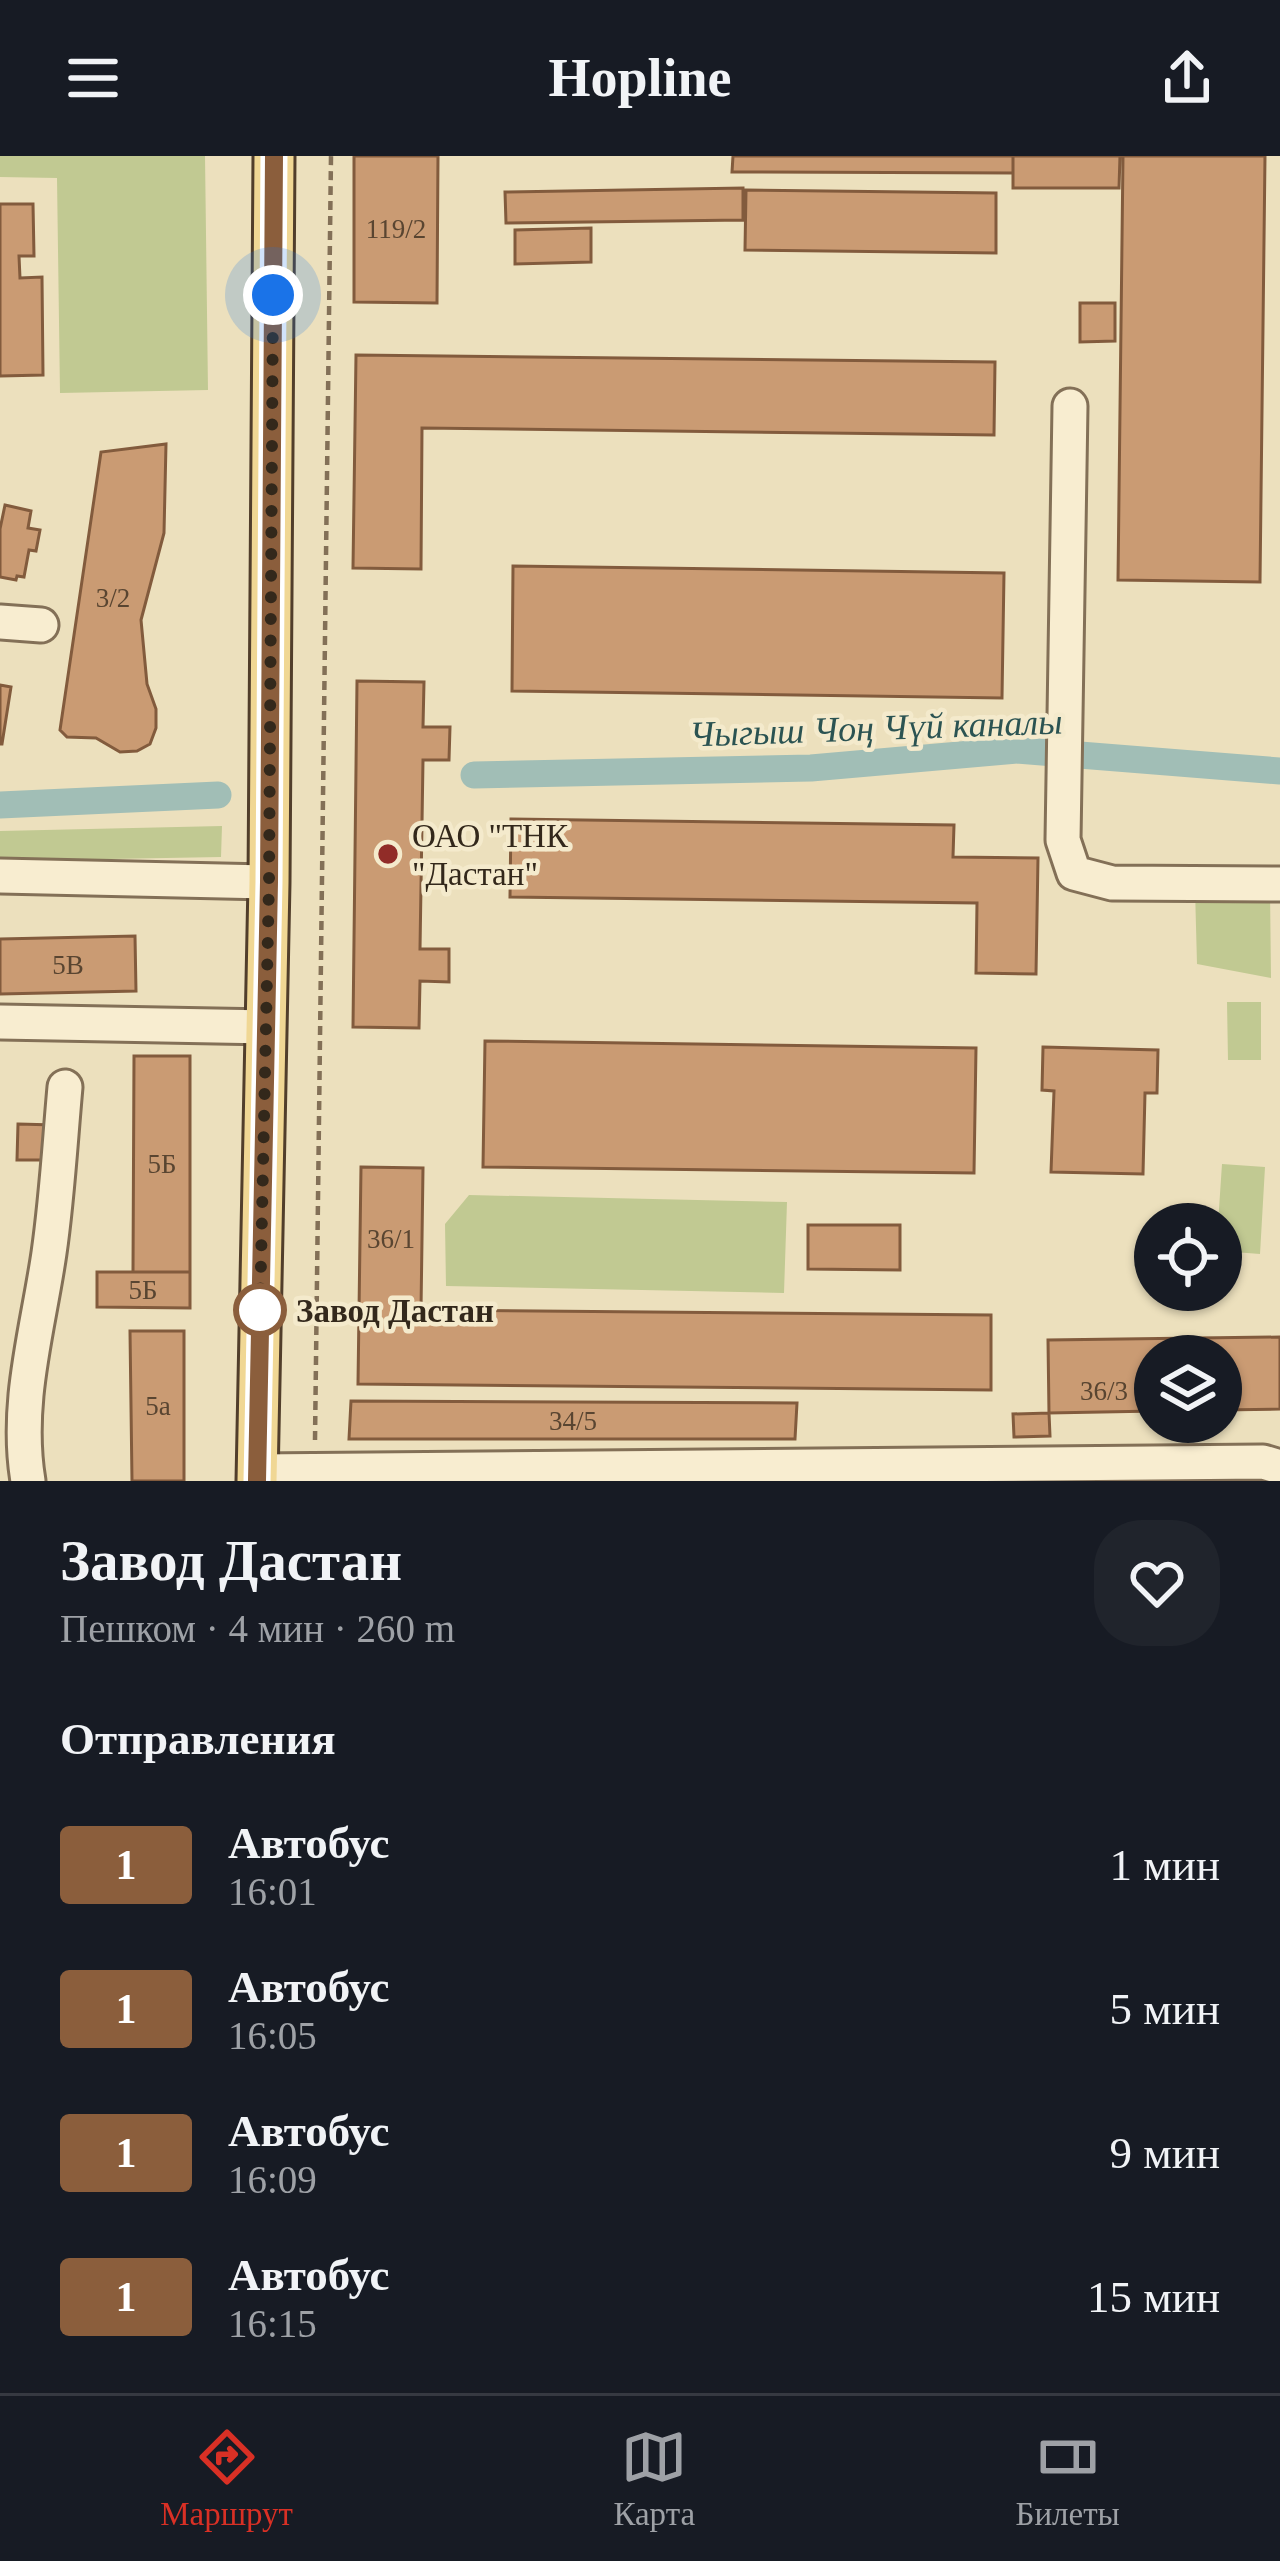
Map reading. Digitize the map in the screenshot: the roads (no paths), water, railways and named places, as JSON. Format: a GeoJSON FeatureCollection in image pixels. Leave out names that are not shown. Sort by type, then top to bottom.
{"type":"FeatureCollection","features":[{"type":"Feature","properties":{"kind":"main road"},"geometry":{"type":"LineString","coordinates":[[257,1476],[269,882],[274,156]]}},
{"type":"Feature","properties":{"kind":"street"},"geometry":{"type":"LineString","coordinates":[[1070,406],[1063,839],[1074,873],[1112,883],[1280,884]]}},
{"type":"Feature","properties":{"kind":"street"},"geometry":{"type":"LineString","coordinates":[[0,622],[41,625]]}},
{"type":"Feature","properties":{"kind":"street"},"geometry":{"type":"LineString","coordinates":[[0,876],[269,882]]}},
{"type":"Feature","properties":{"kind":"street"},"geometry":{"type":"LineString","coordinates":[[0,1022],[264,1028]]}},
{"type":"Feature","properties":{"kind":"street"},"geometry":{"type":"LineString","coordinates":[[28,1481],[22,1442],[30,1351],[49,1253],[65,1087]]}},
{"type":"Feature","properties":{"kind":"street"},"geometry":{"type":"LineString","coordinates":[[257,1476],[1141,1472],[1263,1462],[1280,1467]]}},
{"type":"Feature","properties":{"kind":"waterway","name":"Чыгыш Чоң Чүй каналы"},"geometry":{"type":"LineString","coordinates":[[474,775],[811,768],[1017,750],[1280,771]]}},
{"type":"Feature","properties":{"kind":"waterway","name":"Чыгыш Чоң Чүй каналы"},"geometry":{"type":"LineString","coordinates":[[0,805],[218,795]]}},
{"type":"Feature","properties":{"kind":"place","name":"ОАО \"ТНК \"Дастан\""},"geometry":{"type":"Point","coordinates":[388,854]}},
{"type":"Feature","properties":{"kind":"place","name":"Завод Дастан"},"geometry":{"type":"Point","coordinates":[260,1310]}}]}
